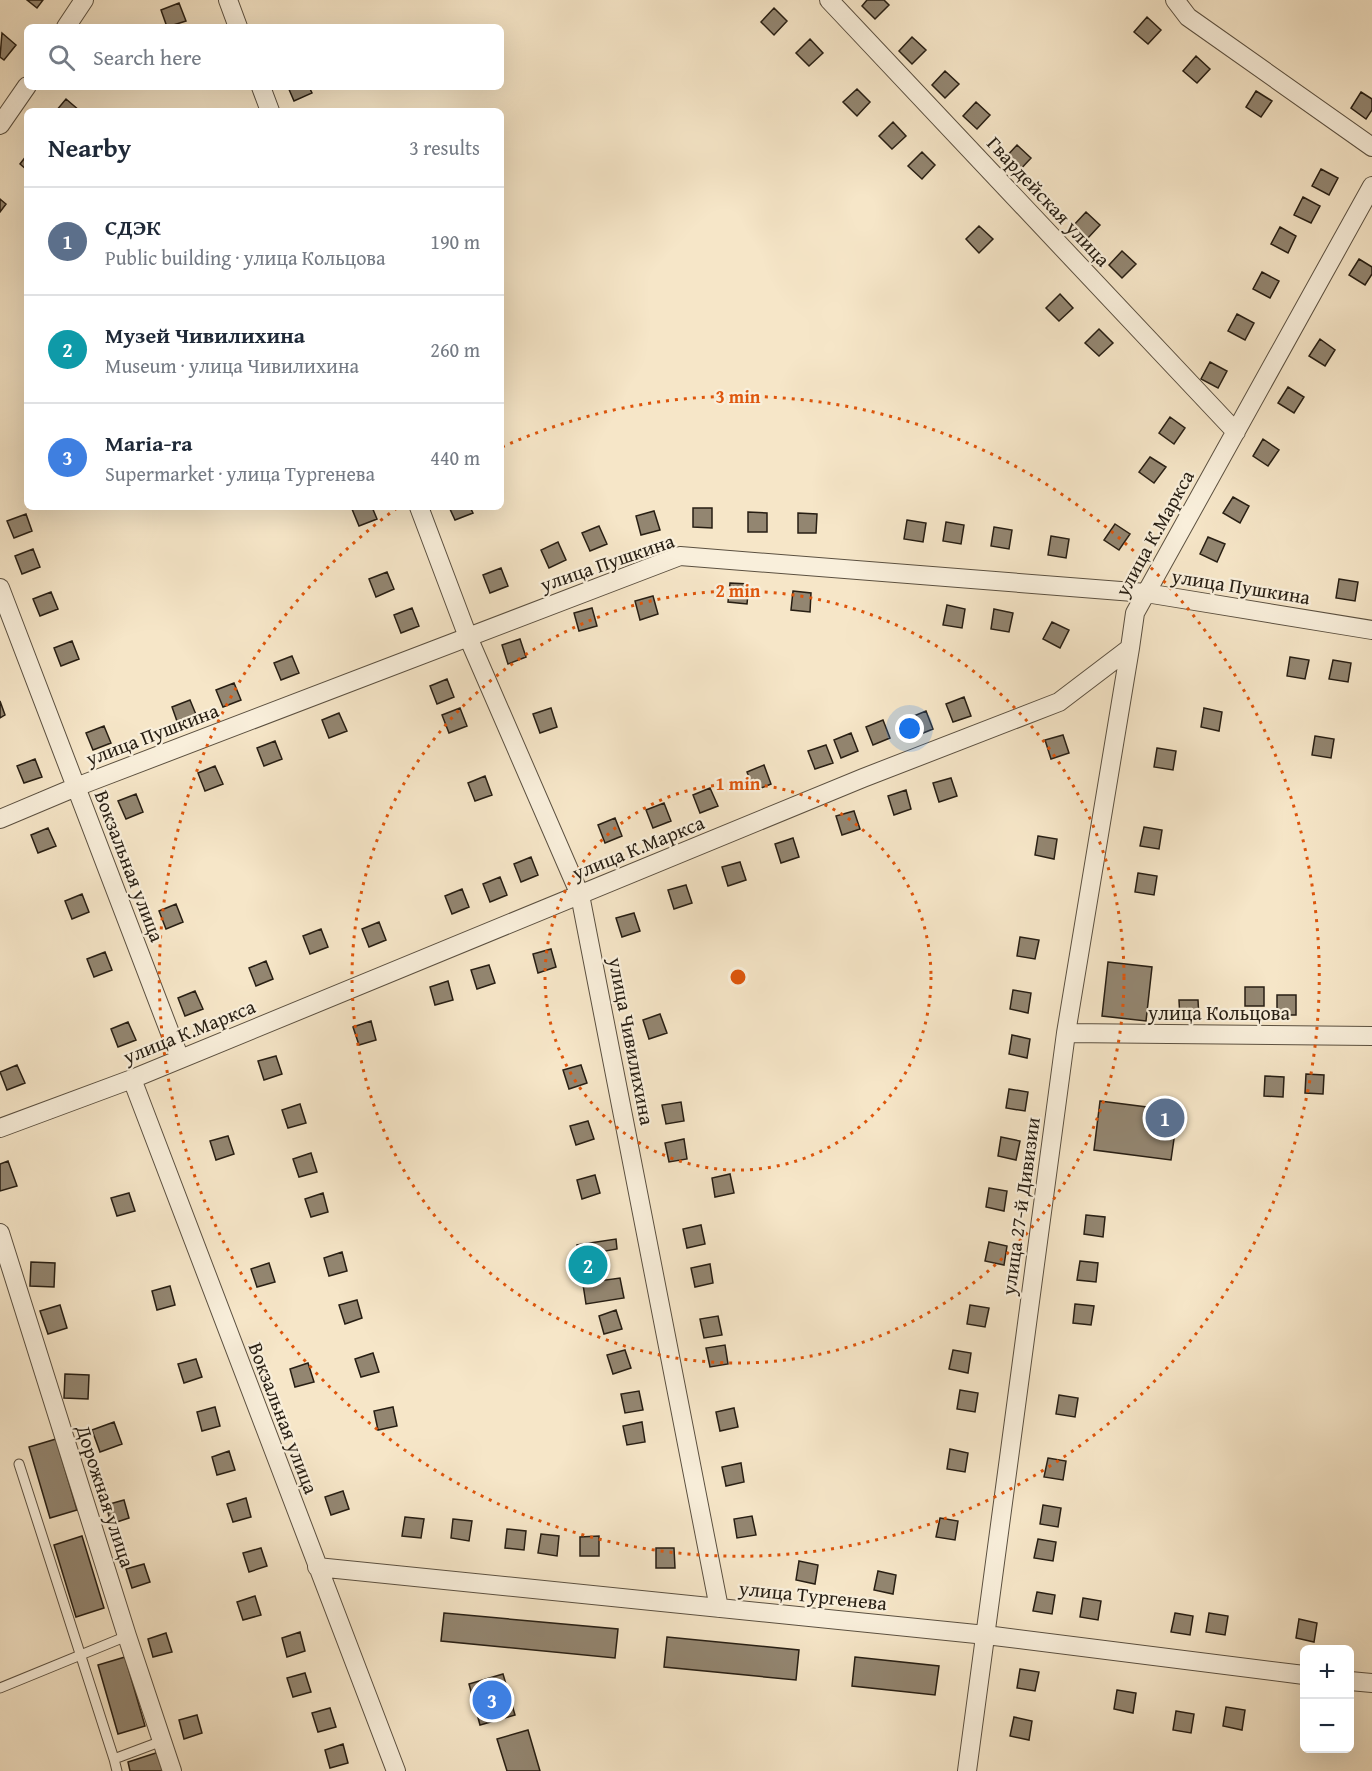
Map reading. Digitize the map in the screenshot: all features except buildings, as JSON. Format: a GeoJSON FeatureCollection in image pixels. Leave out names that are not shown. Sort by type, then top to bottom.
{"type":"FeatureCollection","features":[{"type":"Feature","properties":{"kind":"street"},"geometry":{"type":"LineString","coordinates":[[68,24],[84,0]]}},
{"type":"Feature","properties":{"kind":"street"},"geometry":{"type":"LineString","coordinates":[[228,0],[237,24]]}},
{"type":"Feature","properties":{"kind":"street","name":"Гвардейская улица"},"geometry":{"type":"LineString","coordinates":[[829,0],[1236,432]]}},
{"type":"Feature","properties":{"kind":"street"},"geometry":{"type":"LineString","coordinates":[[1175,0],[1188,17],[1372,147]]}},
{"type":"Feature","properties":{"kind":"street"},"geometry":{"type":"LineString","coordinates":[[0,124],[24,90]]}},
{"type":"Feature","properties":{"kind":"street"},"geometry":{"type":"LineString","coordinates":[[262,90],[269,108]]}},
{"type":"Feature","properties":{"kind":"street","name":"улица К.Маркса"},"geometry":{"type":"LineString","coordinates":[[0,1128],[132,1079],[863,778],[1059,702],[1130,648],[1136,613],[1146,593],[1372,186]]}},
{"type":"Feature","properties":{"kind":"street","name":"улица Чивилихина"},"geometry":{"type":"LineString","coordinates":[[420,510],[468,637],[580,895],[719,1608]]}},
{"type":"Feature","properties":{"kind":"street","name":"улица Пушкина"},"geometry":{"type":"LineString","coordinates":[[0,819],[76,787],[680,556],[1146,593],[1372,630]]}},
{"type":"Feature","properties":{"kind":"street","name":"Вокзальная улица"},"geometry":{"type":"LineString","coordinates":[[0,588],[180,1059]]}},
{"type":"Feature","properties":{"kind":"street","name":"улица 27-й Дивизии"},"geometry":{"type":"LineString","coordinates":[[967,1771],[1066,1034],[1130,648]]}},
{"type":"Feature","properties":{"kind":"street","name":"улица Кольцова"},"geometry":{"type":"LineString","coordinates":[[1066,1034],[1372,1036]]}},
{"type":"Feature","properties":{"kind":"street","name":"Вокзальная улица"},"geometry":{"type":"LineString","coordinates":[[132,1079],[396,1771]]}},
{"type":"Feature","properties":{"kind":"street","name":"Дорожная улица"},"geometry":{"type":"LineString","coordinates":[[0,1233],[172,1771]]}},
{"type":"Feature","properties":{"kind":"street","name":"улица Тургенева"},"geometry":{"type":"LineString","coordinates":[[317,1567],[986,1635],[1300,1674]]}},
{"type":"Feature","properties":{"kind":"street"},"geometry":{"type":"LineString","coordinates":[[1354,1681],[1372,1683]]}},
{"type":"Feature","properties":{"kind":"lane"},"geometry":{"type":"LineString","coordinates":[[19,1464],[117,1771]]}},
{"type":"Feature","properties":{"kind":"lane"},"geometry":{"type":"LineString","coordinates":[[0,1688],[127,1636]]}},
{"type":"Feature","properties":{"kind":"lane"},"geometry":{"type":"LineString","coordinates":[[114,1759],[162,1741]]}},
{"type":"Feature","properties":{"kind":"place","name":"СДЭК"},"geometry":{"type":"Point","coordinates":[1165,1118]}},
{"type":"Feature","properties":{"kind":"place","name":"Музей Чивилихина"},"geometry":{"type":"Point","coordinates":[588,1265]}},
{"type":"Feature","properties":{"kind":"place","name":"Maria-ra"},"geometry":{"type":"Point","coordinates":[492,1700]}}]}
